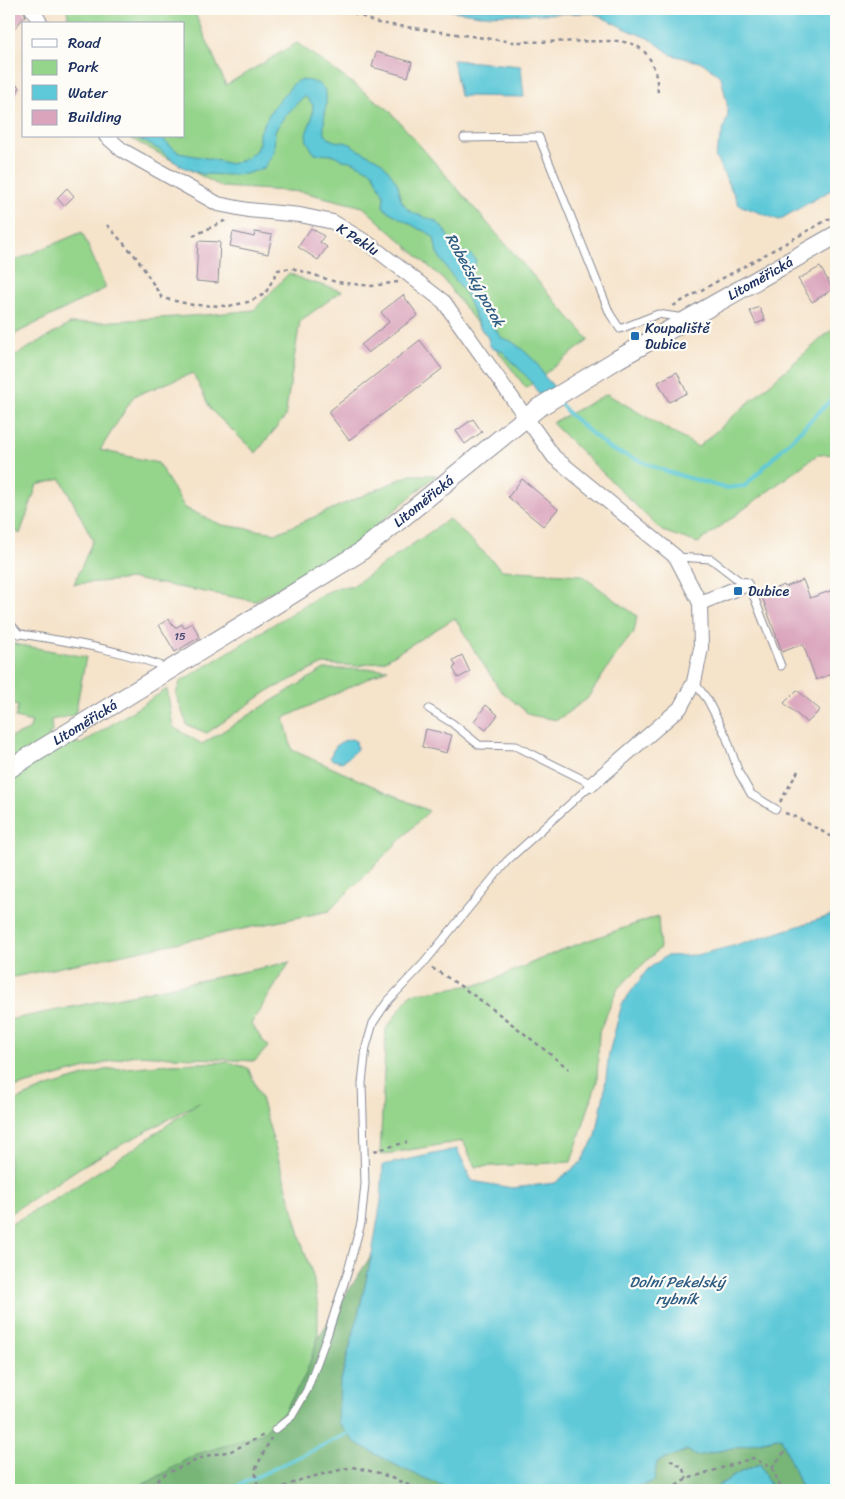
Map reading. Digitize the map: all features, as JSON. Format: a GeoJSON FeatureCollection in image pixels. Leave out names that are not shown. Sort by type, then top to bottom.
{"type":"FeatureCollection","features":[{"type":"Feature","properties":{"kind":"street"},"geometry":{"type":"LineString","coordinates":[[32,9],[40,22]]}},
{"type":"Feature","properties":{"kind":"street","name":"K Peklu"},"geometry":{"type":"LineString","coordinates":[[108,138],[122,150],[218,204],[248,210],[300,215],[333,222],[369,244],[444,302],[532,413],[554,458],[676,557]]}},
{"type":"Feature","properties":{"kind":"street","name":"Litoměřická"},"geometry":{"type":"LineString","coordinates":[[9,768],[359,553],[532,413],[573,386],[836,235]]}},
{"type":"Feature","properties":{"kind":"street"},"geometry":{"type":"LineString","coordinates":[[592,784],[680,708],[694,682],[701,648],[700,603],[676,557]]}},
{"type":"Feature","properties":{"kind":"street"},"geometry":{"type":"LineString","coordinates":[[700,603],[745,585]]}},
{"type":"Feature","properties":{"kind":"lane"},"geometry":{"type":"LineString","coordinates":[[464,138],[539,137],[610,314],[620,329],[658,314],[689,319]]}},
{"type":"Feature","properties":{"kind":"lane"},"geometry":{"type":"LineString","coordinates":[[676,557],[711,559],[745,585],[754,597],[781,666]]}},
{"type":"Feature","properties":{"kind":"lane"},"geometry":{"type":"LineString","coordinates":[[9,622],[20,634]]}},
{"type":"Feature","properties":{"kind":"lane"},"geometry":{"type":"LineString","coordinates":[[9,632],[77,643],[147,660],[170,669]]}},
{"type":"Feature","properties":{"kind":"lane"},"geometry":{"type":"LineString","coordinates":[[694,682],[707,699],[726,736],[739,773],[750,794],[776,809]]}},
{"type":"Feature","properties":{"kind":"lane"},"geometry":{"type":"LineString","coordinates":[[275,1430],[292,1416],[307,1390],[328,1334],[361,1223],[364,1184],[362,1083],[366,1047],[373,1023],[387,1002],[424,963],[507,861],[592,784],[516,746],[479,744],[452,723],[429,709]]}},
{"type":"Feature","properties":{"kind":"path"},"geometry":{"type":"LineString","coordinates":[[347,9],[378,23],[513,42],[619,41],[635,45],[648,56],[656,74],[658,94]]}},
{"type":"Feature","properties":{"kind":"path"},"geometry":{"type":"LineString","coordinates":[[193,236],[248,210]]}},
{"type":"Feature","properties":{"kind":"path"},"geometry":{"type":"LineString","coordinates":[[658,314],[836,215]]}},
{"type":"Feature","properties":{"kind":"path"},"geometry":{"type":"LineString","coordinates":[[107,224],[137,258],[162,298],[193,305],[229,306],[248,302],[265,294],[278,270],[292,268],[336,282],[372,286],[414,278]]}},
{"type":"Feature","properties":{"kind":"path"},"geometry":{"type":"LineString","coordinates":[[798,771],[776,809],[796,817],[836,839]]}},
{"type":"Feature","properties":{"kind":"path"},"geometry":{"type":"LineString","coordinates":[[424,963],[456,982],[569,1069]]}},
{"type":"Feature","properties":{"kind":"path"},"geometry":{"type":"LineString","coordinates":[[363,1154],[407,1142]]}},
{"type":"Feature","properties":{"kind":"path"},"geometry":{"type":"LineString","coordinates":[[263,1490],[258,1487],[255,1470],[275,1430]]}},
{"type":"Feature","properties":{"kind":"path"},"geometry":{"type":"LineString","coordinates":[[144,1490],[165,1474],[206,1456],[231,1451],[275,1430]]}},
{"type":"Feature","properties":{"kind":"path"},"geometry":{"type":"LineString","coordinates":[[772,1468],[784,1451]]}},
{"type":"Feature","properties":{"kind":"path"},"geometry":{"type":"LineString","coordinates":[[669,1490],[687,1479],[753,1458],[772,1468],[782,1490]]}},
{"type":"Feature","properties":{"kind":"path"},"geometry":{"type":"LineString","coordinates":[[670,1460],[682,1467],[687,1479]]}},
{"type":"Feature","properties":{"kind":"path"},"geometry":{"type":"LineString","coordinates":[[276,1490],[303,1479],[352,1467],[379,1473],[421,1490]]}},
{"type":"Feature","properties":{"kind":"green space"},"geometry":{"type":"Polygon","coordinates":[[[67,9],[193,9],[226,85],[297,43],[389,110],[589,340],[526,388],[443,279],[363,207],[303,192],[222,187],[130,138],[185,138],[185,22],[69,22],[67,9]]]}},
{"type":"Feature","properties":{"kind":"green space"},"geometry":{"type":"Polygon","coordinates":[[[82,232],[106,288],[9,337],[9,263],[82,232]]]}},
{"type":"Feature","properties":{"kind":"green space"},"geometry":{"type":"Polygon","coordinates":[[[289,273],[304,280],[342,291],[300,321],[285,417],[256,453],[211,410],[193,373],[134,396],[100,450],[158,463],[185,508],[222,525],[277,533],[410,475],[436,475],[353,546],[255,601],[133,579],[74,584],[93,540],[61,479],[37,485],[20,534],[9,527],[9,359],[70,324],[254,310],[289,273]]]}},
{"type":"Feature","properties":{"kind":"green space"},"geometry":{"type":"Polygon","coordinates":[[[836,330],[836,454],[817,455],[698,543],[662,531],[552,423],[607,394],[698,447],[830,331],[836,330]]]}},
{"type":"Feature","properties":{"kind":"green space"},"geometry":{"type":"Polygon","coordinates":[[[449,519],[502,570],[581,575],[637,616],[634,632],[587,699],[557,720],[530,715],[500,690],[455,618],[384,661],[357,666],[323,664],[268,691],[207,733],[187,725],[176,694],[180,682],[321,595],[339,587],[351,587],[449,519]]]}},
{"type":"Feature","properties":{"kind":"green space"},"geometry":{"type":"Polygon","coordinates":[[[9,643],[86,657],[75,715],[51,720],[52,732],[48,735],[81,744],[167,689],[173,727],[202,744],[324,669],[388,669],[284,718],[292,750],[429,811],[329,911],[9,978],[9,738],[29,730],[32,722],[15,718],[18,706],[9,704],[9,643]]]}},
{"type":"Feature","properties":{"kind":"green space"},"geometry":{"type":"Polygon","coordinates":[[[658,916],[660,948],[618,988],[599,1032],[597,1082],[571,1162],[475,1167],[463,1141],[380,1155],[386,1029],[411,994],[486,983],[561,950],[658,916]]]}},
{"type":"Feature","properties":{"kind":"green space"},"geometry":{"type":"Polygon","coordinates":[[[290,962],[251,1024],[268,1047],[255,1061],[134,1055],[9,1089],[9,1020],[290,962]]]}},
{"type":"Feature","properties":{"kind":"green space"},"geometry":{"type":"Polygon","coordinates":[[[229,1062],[248,1068],[261,1098],[313,1276],[318,1307],[318,1338],[306,1374],[284,1412],[262,1433],[143,1484],[135,1490],[9,1490],[9,1225],[59,1197],[136,1147],[200,1102],[84,1165],[9,1214],[9,1103],[45,1088],[104,1070],[169,1064],[229,1062]]]}},
{"type":"Feature","properties":{"kind":"green space"},"geometry":{"type":"Polygon","coordinates":[[[372,1254],[340,1384],[448,1488],[453,1490],[135,1490],[194,1455],[262,1433],[284,1412],[306,1374],[318,1338],[372,1254]]]}},
{"type":"Feature","properties":{"kind":"green space"},"geometry":{"type":"Polygon","coordinates":[[[782,1437],[802,1490],[772,1490],[759,1464],[741,1472],[711,1490],[629,1490],[653,1481],[657,1462],[688,1450],[696,1456],[782,1437]]]}},
{"type":"Feature","properties":{"kind":"water"},"geometry":{"type":"Polygon","coordinates":[[[446,9],[836,9],[836,187],[779,220],[739,205],[715,156],[728,115],[721,77],[703,63],[672,55],[650,39],[593,13],[481,15],[446,9]]]}},
{"type":"Feature","properties":{"kind":"water"},"geometry":{"type":"Polygon","coordinates":[[[453,60],[521,66],[524,97],[460,96],[453,60]]]}},
{"type":"Feature","properties":{"kind":"water"},"geometry":{"type":"Polygon","coordinates":[[[297,81],[312,82],[324,89],[326,100],[324,130],[328,138],[347,143],[380,161],[397,183],[400,198],[408,210],[438,223],[445,230],[456,250],[473,256],[476,260],[471,278],[480,305],[489,321],[502,338],[511,341],[536,362],[545,377],[555,388],[541,397],[529,379],[502,351],[490,346],[488,338],[479,326],[465,293],[437,253],[434,238],[427,232],[386,210],[383,206],[384,196],[373,172],[334,155],[315,154],[307,141],[306,134],[312,118],[313,105],[306,97],[303,97],[284,117],[275,131],[274,152],[264,168],[246,174],[202,174],[185,168],[160,150],[138,138],[161,138],[177,151],[184,154],[231,164],[247,158],[256,150],[259,143],[259,133],[272,109],[297,81]]]}},
{"type":"Feature","properties":{"kind":"water"},"geometry":{"type":"Polygon","coordinates":[[[351,739],[356,741],[357,749],[349,757],[342,762],[330,758],[333,750],[338,745],[343,741],[351,739]]]}},
{"type":"Feature","properties":{"kind":"water","name":"Dolní Pekelský rybník"},"geometry":{"type":"Polygon","coordinates":[[[836,914],[836,1490],[802,1490],[781,1437],[696,1456],[687,1450],[657,1462],[654,1481],[629,1490],[453,1490],[401,1468],[356,1443],[338,1422],[340,1384],[372,1254],[381,1201],[383,1165],[457,1149],[472,1181],[512,1188],[555,1183],[581,1162],[596,1136],[609,1053],[622,1004],[647,970],[666,956],[697,955],[745,943],[836,914]]]}},
{"type":"Feature","properties":{"kind":"water"},"geometry":{"type":"Polygon","coordinates":[[[760,1464],[772,1490],[711,1490],[741,1472],[760,1464]]]}},
{"type":"Feature","properties":{"kind":"building"},"geometry":{"type":"Polygon","coordinates":[[[9,9],[21,9],[26,15],[9,35],[9,9]]]}},
{"type":"Feature","properties":{"kind":"building"},"geometry":{"type":"Polygon","coordinates":[[[376,52],[412,62],[408,77],[372,67],[376,52]]]}},
{"type":"Feature","properties":{"kind":"building"},"geometry":{"type":"Polygon","coordinates":[[[9,81],[20,87],[9,109],[9,81]]]}},
{"type":"Feature","properties":{"kind":"building"},"geometry":{"type":"Polygon","coordinates":[[[67,188],[74,196],[64,206],[57,198],[67,188]]]}},
{"type":"Feature","properties":{"kind":"building"},"geometry":{"type":"Polygon","coordinates":[[[311,228],[324,236],[320,242],[327,247],[318,260],[298,247],[311,228]]]}},
{"type":"Feature","properties":{"kind":"building"},"geometry":{"type":"Polygon","coordinates":[[[233,232],[254,237],[255,232],[272,235],[268,254],[230,246],[233,232]]]}},
{"type":"Feature","properties":{"kind":"building"},"geometry":{"type":"Polygon","coordinates":[[[198,241],[220,242],[218,283],[196,281],[198,241]]]}},
{"type":"Feature","properties":{"kind":"building"},"geometry":{"type":"Polygon","coordinates":[[[820,267],[833,289],[812,302],[798,279],[820,267]]]}},
{"type":"Feature","properties":{"kind":"building"},"geometry":{"type":"Polygon","coordinates":[[[403,295],[418,315],[368,353],[361,345],[389,322],[381,312],[403,295]]]}},
{"type":"Feature","properties":{"kind":"building"},"geometry":{"type":"Polygon","coordinates":[[[759,307],[765,320],[756,324],[750,311],[759,307]]]}},
{"type":"Feature","properties":{"kind":"building"},"geometry":{"type":"Polygon","coordinates":[[[420,340],[442,369],[349,440],[328,412],[420,340]]]}},
{"type":"Feature","properties":{"kind":"building"},"geometry":{"type":"Polygon","coordinates":[[[677,372],[687,393],[669,402],[658,382],[677,372]]]}},
{"type":"Feature","properties":{"kind":"building"},"geometry":{"type":"Polygon","coordinates":[[[473,419],[482,432],[465,444],[456,431],[473,419]]]}},
{"type":"Feature","properties":{"kind":"building"},"geometry":{"type":"Polygon","coordinates":[[[522,479],[558,509],[543,526],[508,497],[522,479]]]}},
{"type":"Feature","properties":{"kind":"building"},"geometry":{"type":"Polygon","coordinates":[[[803,580],[810,598],[836,589],[836,649],[833,650],[836,668],[832,669],[834,673],[816,680],[803,644],[782,652],[761,594],[803,580]]]}},
{"type":"Feature","properties":{"kind":"building"},"geometry":{"type":"Polygon","coordinates":[[[169,619],[175,628],[182,624],[184,628],[192,623],[200,637],[175,652],[159,625],[169,619]]]}},
{"type":"Feature","properties":{"kind":"building"},"geometry":{"type":"Polygon","coordinates":[[[462,655],[470,672],[458,678],[453,668],[456,666],[453,660],[462,655]]]}},
{"type":"Feature","properties":{"kind":"building"},"geometry":{"type":"Polygon","coordinates":[[[797,690],[820,710],[807,723],[784,703],[797,690]]]}},
{"type":"Feature","properties":{"kind":"building"},"geometry":{"type":"Polygon","coordinates":[[[486,705],[498,715],[486,730],[474,721],[486,705]]]}},
{"type":"Feature","properties":{"kind":"building"},"geometry":{"type":"Polygon","coordinates":[[[426,729],[452,735],[447,753],[422,747],[426,729]]]}},
{"type":"Feature","properties":{"kind":"waterway","name":"Robečský potok"},"geometry":{"type":"LineString","coordinates":[[559,402],[569,414],[610,449],[668,472],[725,488],[745,486],[836,395]]}},
{"type":"Feature","properties":{"kind":"waterway"},"geometry":{"type":"LineString","coordinates":[[229,1490],[351,1432]]}},
{"type":"Feature","properties":{"kind":"place","name":"Koupaliště Dubice"},"geometry":{"type":"Point","coordinates":[635,336]}},
{"type":"Feature","properties":{"kind":"place","name":"Dubice"},"geometry":{"type":"Point","coordinates":[738,591]}}]}
